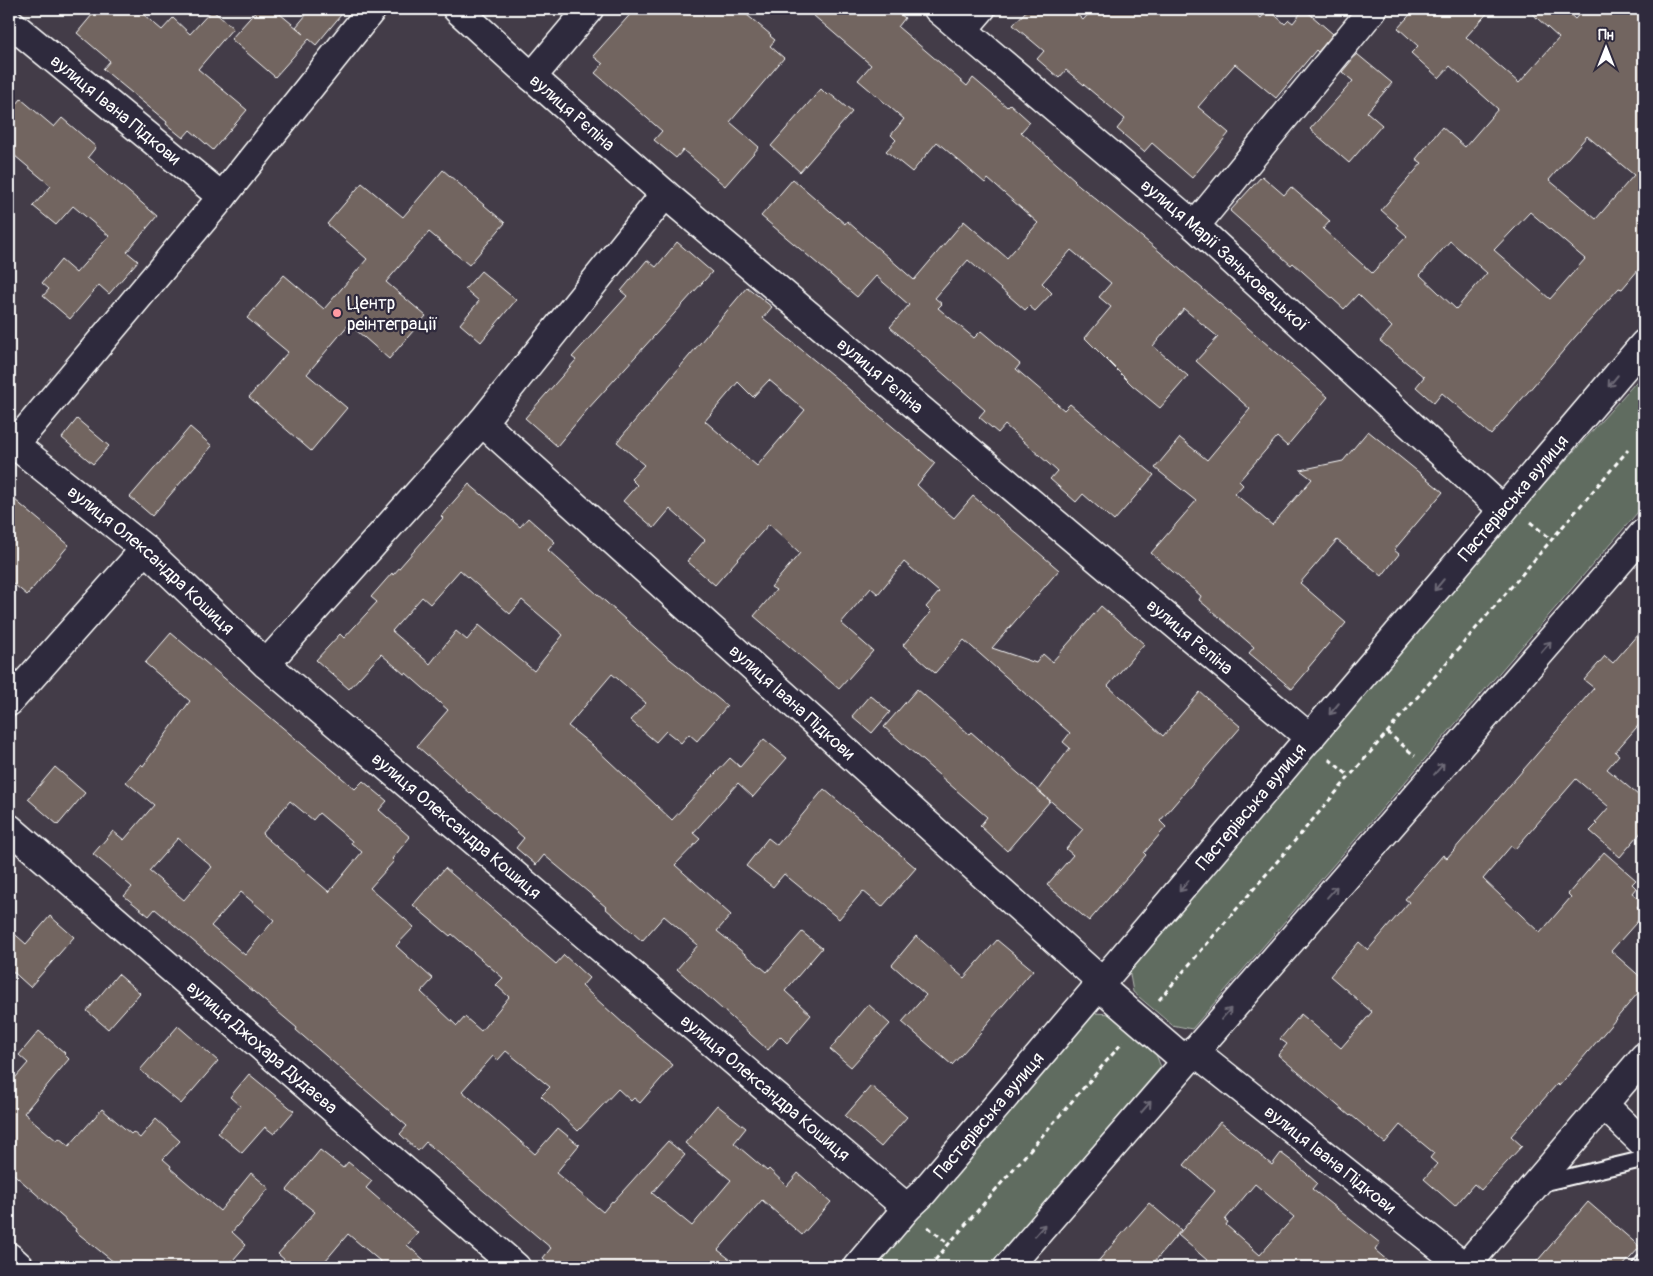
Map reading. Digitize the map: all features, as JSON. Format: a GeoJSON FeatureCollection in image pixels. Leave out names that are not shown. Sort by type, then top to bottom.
{"type":"FeatureCollection","features":[{"type":"Feature","properties":{"kind":"street"},"geometry":{"type":"LineString","coordinates":[[11,443],[222,197],[372,9]]}},
{"type":"Feature","properties":{"kind":"street","name":"вулиця Рєпіна"},"geometry":{"type":"LineString","coordinates":[[457,9],[666,194],[1310,738]]}},
{"type":"Feature","properties":{"kind":"street"},"geometry":{"type":"LineString","coordinates":[[532,77],[589,9]]}},
{"type":"Feature","properties":{"kind":"street","name":"вулиця Марії Заньковецької"},"geometry":{"type":"LineString","coordinates":[[938,9],[1195,226],[1503,510]]}},
{"type":"Feature","properties":{"kind":"street"},"geometry":{"type":"LineString","coordinates":[[963,30],[981,9]]}},
{"type":"Feature","properties":{"kind":"street"},"geometry":{"type":"LineString","coordinates":[[1195,226],[1373,9]]}},
{"type":"Feature","properties":{"kind":"street","name":"вулиця Івана Підкови"},"geometry":{"type":"LineString","coordinates":[[9,22],[222,197]]}},
{"type":"Feature","properties":{"kind":"street"},"geometry":{"type":"LineString","coordinates":[[266,664],[482,422],[666,194]]}},
{"type":"Feature","properties":{"kind":"street","name":"Пастерівська вулиця"},"geometry":{"type":"LineString","coordinates":[[857,1267],[907,1208],[928,1187],[1644,344]]}},
{"type":"Feature","properties":{"kind":"street","name":"вулиця Івана Підкови"},"geometry":{"type":"LineString","coordinates":[[482,422],[1100,984],[1190,1056],[1465,1267]]}},
{"type":"Feature","properties":{"kind":"street","name":"вулиця Олександра Кошиця"},"geometry":{"type":"LineString","coordinates":[[11,443],[145,549],[266,664],[907,1208]]}},
{"type":"Feature","properties":{"kind":"street"},"geometry":{"type":"LineString","coordinates":[[1008,1267],[1644,533]]}},
{"type":"Feature","properties":{"kind":"street"},"geometry":{"type":"LineString","coordinates":[[9,702],[145,549]]}},
{"type":"Feature","properties":{"kind":"street","name":"вулиця Джохара Дудаєва"},"geometry":{"type":"LineString","coordinates":[[9,828],[516,1267]]}},
{"type":"Feature","properties":{"kind":"street"},"geometry":{"type":"LineString","coordinates":[[1465,1267],[1644,1058]]}},
{"type":"Feature","properties":{"kind":"street"},"geometry":{"type":"LineString","coordinates":[[1604,1105],[1644,1144]]}},
{"type":"Feature","properties":{"kind":"street"},"geometry":{"type":"LineString","coordinates":[[9,1257],[20,1267]]}},
{"type":"Feature","properties":{"kind":"lane"},"geometry":{"type":"LineString","coordinates":[[1536,1184],[1644,1159]]}},
{"type":"Feature","properties":{"kind":"lane"},"geometry":{"type":"LineString","coordinates":[[1640,1267],[1644,1262]]}},
{"type":"Feature","properties":{"kind":"path"},"geometry":{"type":"LineString","coordinates":[[1154,1006],[1628,450]]}},
{"type":"Feature","properties":{"kind":"path"},"geometry":{"type":"LineString","coordinates":[[1388,732],[1435,773]]}},
{"type":"Feature","properties":{"kind":"path"},"geometry":{"type":"LineString","coordinates":[[929,1267],[1127,1038]]}},
{"type":"Feature","properties":{"kind":"green space"},"geometry":{"type":"Polygon","coordinates":[[[1644,373],[1644,505],[1192,1029],[1172,1025],[1133,992],[1129,969],[1502,532],[1644,373]]]}},
{"type":"Feature","properties":{"kind":"green space"},"geometry":{"type":"Polygon","coordinates":[[[1093,1013],[1113,1014],[1153,1047],[1161,1067],[989,1267],[873,1267],[1093,1013]]]}},
{"type":"Feature","properties":{"kind":"building"},"geometry":{"type":"Polygon","coordinates":[[[97,9],[137,9],[162,30],[173,18],[190,34],[212,10],[233,28],[198,69],[247,110],[213,150],[190,130],[183,138],[166,124],[167,122],[103,69],[110,61],[77,33],[97,9]]]}},
{"type":"Feature","properties":{"kind":"building"},"geometry":{"type":"Polygon","coordinates":[[[258,9],[274,9],[304,34],[296,27],[311,9],[346,9],[316,45],[309,39],[275,77],[231,39],[258,9]]]}},
{"type":"Feature","properties":{"kind":"building"},"geometry":{"type":"Polygon","coordinates":[[[635,9],[740,9],[775,40],[770,46],[784,58],[730,122],[759,147],[725,186],[683,150],[676,158],[654,140],[662,131],[595,73],[603,64],[593,56],[635,9]]]}},
{"type":"Feature","properties":{"kind":"building"},"geometry":{"type":"Polygon","coordinates":[[[806,9],[894,9],[905,18],[898,27],[967,86],[973,78],[1007,107],[1010,104],[1030,122],[1021,132],[1074,181],[1160,252],[1328,397],[1287,446],[1277,437],[1239,481],[1243,485],[1235,494],[1272,525],[1312,479],[1300,470],[1343,461],[1368,431],[1443,492],[1394,550],[1399,554],[1382,576],[1337,540],[1300,583],[1346,623],[1292,689],[1249,653],[1254,647],[1199,600],[1201,596],[1151,553],[1196,501],[1155,468],[1180,438],[1207,460],[1250,409],[1196,361],[1218,337],[1184,309],[1153,346],[1188,376],[1160,408],[1132,385],[1085,338],[1111,307],[1099,297],[1111,283],[1071,250],[1042,283],[1052,293],[1035,311],[1029,306],[1025,310],[968,260],[935,298],[942,304],[938,308],[974,338],[981,331],[1020,364],[1016,369],[1064,410],[1070,404],[1154,475],[1114,521],[1083,494],[1076,502],[1050,479],[1057,471],[1005,425],[998,433],[979,417],[985,410],[890,327],[909,305],[876,276],[857,297],[761,216],[793,179],[845,224],[847,221],[914,280],[964,221],[1007,258],[1038,223],[988,179],[985,183],[937,142],[912,172],[886,151],[896,140],[891,135],[904,119],[858,80],[871,65],[806,9]]]}},
{"type":"Feature","properties":{"kind":"building"},"geometry":{"type":"Polygon","coordinates":[[[1028,9],[1071,9],[1083,20],[1093,9],[1250,9],[1261,18],[1268,9],[1285,24],[1289,20],[1293,23],[1304,9],[1333,34],[1318,52],[1316,50],[1276,98],[1235,64],[1198,107],[1229,133],[1192,178],[1152,143],[1144,152],[1117,129],[1125,119],[1066,70],[1059,78],[1037,59],[1044,51],[1013,25],[1028,9]]]}},
{"type":"Feature","properties":{"kind":"building"},"geometry":{"type":"Polygon","coordinates":[[[1415,9],[1491,9],[1466,37],[1519,83],[1559,38],[1527,9],[1564,9],[1575,19],[1584,9],[1644,9],[1644,263],[1622,289],[1619,288],[1575,337],[1491,435],[1442,393],[1434,403],[1416,387],[1424,377],[1380,341],[1392,327],[1358,294],[1344,309],[1293,263],[1291,265],[1230,211],[1262,176],[1284,195],[1291,187],[1330,221],[1323,229],[1372,273],[1407,236],[1381,210],[1422,163],[1416,159],[1442,127],[1465,147],[1498,109],[1450,66],[1439,78],[1411,53],[1418,46],[1398,28],[1415,9]],[[1587,136],[1549,180],[1596,219],[1634,175],[1587,136]],[[1530,212],[1494,250],[1550,299],[1585,259],[1530,212]],[[1450,241],[1420,275],[1456,309],[1487,273],[1450,241]]]}},
{"type":"Feature","properties":{"kind":"building"},"geometry":{"type":"Polygon","coordinates":[[[1357,54],[1392,83],[1367,112],[1382,125],[1349,163],[1310,129],[1353,81],[1342,72],[1357,54]]]}},
{"type":"Feature","properties":{"kind":"building"},"geometry":{"type":"Polygon","coordinates":[[[821,89],[827,95],[829,93],[852,112],[800,172],[771,146],[821,89]]]}},
{"type":"Feature","properties":{"kind":"building"},"geometry":{"type":"Polygon","coordinates":[[[21,99],[54,127],[62,118],[96,147],[88,157],[157,216],[127,252],[138,261],[109,294],[99,285],[70,319],[43,296],[49,289],[42,283],[61,260],[76,273],[109,236],[73,206],[56,225],[33,206],[51,186],[9,151],[9,114],[21,99]]]}},
{"type":"Feature","properties":{"kind":"building","name":"Центр реінтеграції"},"geometry":{"type":"Polygon","coordinates":[[[443,170],[505,223],[469,265],[429,232],[386,282],[426,316],[389,359],[349,324],[307,374],[347,408],[311,451],[249,397],[288,352],[247,318],[284,275],[324,309],[367,259],[327,224],[362,183],[403,217],[443,170]]]}},
{"type":"Feature","properties":{"kind":"building"},"geometry":{"type":"Polygon","coordinates":[[[677,242],[712,272],[587,410],[557,446],[525,418],[576,360],[572,357],[627,296],[621,291],[647,260],[656,267],[677,242]]]}},
{"type":"Feature","properties":{"kind":"building"},"geometry":{"type":"Polygon","coordinates":[[[481,271],[516,300],[481,342],[460,324],[479,301],[465,289],[481,271]]]}},
{"type":"Feature","properties":{"kind":"building"},"geometry":{"type":"Polygon","coordinates":[[[747,287],[772,307],[763,318],[935,463],[917,485],[936,503],[954,518],[973,496],[1059,570],[992,648],[1036,663],[1043,654],[1052,662],[1101,606],[1144,644],[1108,686],[1163,736],[1200,692],[1241,727],[1160,821],[1166,827],[1144,853],[1146,855],[1089,921],[1047,885],[1073,855],[1066,849],[1083,829],[1038,790],[1070,748],[1063,742],[1070,733],[964,640],[935,673],[903,645],[931,612],[926,607],[939,592],[904,562],[878,594],[871,588],[841,623],[873,651],[839,689],[754,616],[776,590],[771,587],[800,553],[769,524],[715,585],[687,561],[705,540],[670,509],[654,528],[623,501],[637,485],[631,479],[644,465],[617,442],[747,287]],[[769,380],[753,397],[738,382],[705,421],[757,466],[805,410],[769,380]]]}},
{"type":"Feature","properties":{"kind":"building"},"geometry":{"type":"Polygon","coordinates":[[[77,419],[109,446],[93,464],[62,438],[77,419]]]}},
{"type":"Feature","properties":{"kind":"building"},"geometry":{"type":"Polygon","coordinates":[[[190,427],[212,446],[152,516],[130,497],[190,427]]]}},
{"type":"Feature","properties":{"kind":"building"},"geometry":{"type":"Polygon","coordinates":[[[469,484],[520,527],[528,518],[555,542],[548,550],[665,655],[727,706],[697,741],[689,734],[681,743],[666,731],[656,742],[630,720],[646,703],[612,674],[568,726],[593,746],[672,820],[730,758],[740,767],[764,739],[787,758],[753,797],[738,783],[693,833],[700,839],[675,865],[731,915],[717,931],[767,972],[802,932],[822,948],[785,991],[811,1015],[787,1043],[780,1036],[768,1050],[677,969],[698,945],[664,916],[642,941],[606,907],[544,855],[536,865],[516,848],[524,838],[417,746],[448,710],[406,673],[404,674],[381,654],[349,689],[316,660],[340,634],[344,638],[377,602],[371,597],[443,518],[441,516],[469,484]],[[460,570],[430,604],[422,597],[392,631],[430,664],[456,631],[467,640],[479,625],[534,671],[563,635],[522,600],[510,614],[460,570]]]}},
{"type":"Feature","properties":{"kind":"building"},"geometry":{"type":"Polygon","coordinates":[[[9,495],[69,545],[27,595],[9,580],[9,495]]]}},
{"type":"Feature","properties":{"kind":"building"},"geometry":{"type":"Polygon","coordinates":[[[1644,627],[1644,719],[1615,752],[1619,755],[1607,769],[1644,800],[1644,829],[1620,857],[1590,831],[1609,807],[1576,779],[1515,849],[1511,846],[1483,879],[1540,933],[1571,897],[1568,894],[1604,852],[1636,880],[1632,884],[1636,888],[1632,893],[1642,901],[1637,907],[1644,914],[1611,951],[1644,980],[1644,986],[1559,1086],[1557,1084],[1511,1136],[1522,1146],[1481,1190],[1474,1184],[1455,1206],[1424,1179],[1437,1164],[1430,1158],[1434,1153],[1400,1125],[1385,1143],[1278,1055],[1287,1044],[1280,1039],[1301,1014],[1341,1048],[1372,1012],[1330,976],[1359,942],[1368,950],[1409,902],[1405,899],[1443,855],[1447,858],[1594,688],[1584,680],[1605,656],[1613,663],[1644,627]]]}},
{"type":"Feature","properties":{"kind":"building"},"geometry":{"type":"Polygon","coordinates":[[[171,633],[355,789],[363,781],[387,801],[379,810],[410,837],[392,859],[394,861],[370,888],[414,927],[396,946],[433,979],[421,992],[457,1026],[465,1017],[481,1031],[509,997],[496,985],[503,978],[452,934],[450,936],[413,905],[445,868],[556,964],[564,955],[589,978],[582,986],[635,1034],[673,1065],[640,1103],[634,1098],[631,1101],[618,1089],[578,1131],[541,1096],[550,1087],[506,1051],[498,1060],[493,1056],[462,1091],[535,1154],[558,1128],[579,1145],[556,1173],[603,1212],[668,1141],[685,1155],[652,1193],[692,1226],[731,1180],[685,1143],[717,1105],[746,1128],[734,1143],[767,1171],[769,1169],[787,1186],[798,1173],[831,1202],[802,1235],[762,1200],[718,1250],[740,1267],[554,1267],[543,1258],[551,1248],[426,1142],[418,1151],[400,1134],[407,1126],[296,1030],[297,1028],[155,909],[149,916],[124,896],[132,887],[93,854],[113,831],[124,840],[154,805],[126,782],[141,764],[143,766],[190,701],[145,663],[171,633]],[[290,801],[262,834],[329,892],[362,852],[319,813],[313,820],[290,801]],[[178,838],[149,871],[184,900],[212,867],[178,838]],[[241,892],[211,926],[245,955],[274,920],[241,892]]]}},
{"type":"Feature","properties":{"kind":"building"},"geometry":{"type":"Polygon","coordinates":[[[917,689],[969,734],[971,732],[1050,801],[1007,851],[980,826],[987,817],[884,727],[917,689]]]}},
{"type":"Feature","properties":{"kind":"building"},"geometry":{"type":"Polygon","coordinates":[[[870,695],[890,712],[872,733],[852,716],[870,695]]]}},
{"type":"Feature","properties":{"kind":"building"},"geometry":{"type":"Polygon","coordinates":[[[55,767],[85,793],[58,825],[28,799],[55,767]]]}},
{"type":"Feature","properties":{"kind":"building"},"geometry":{"type":"Polygon","coordinates":[[[824,789],[916,868],[882,907],[863,891],[839,919],[784,874],[773,887],[746,866],[768,838],[777,845],[824,789]]]}},
{"type":"Feature","properties":{"kind":"building"},"geometry":{"type":"Polygon","coordinates":[[[50,916],[74,937],[30,987],[9,968],[9,929],[26,944],[50,916]]]}},
{"type":"Feature","properties":{"kind":"building"},"geometry":{"type":"Polygon","coordinates":[[[916,936],[964,978],[997,940],[1033,970],[952,1065],[902,1022],[926,995],[892,965],[916,936]]]}},
{"type":"Feature","properties":{"kind":"building"},"geometry":{"type":"Polygon","coordinates":[[[118,974],[140,993],[108,1029],[87,1011],[118,974]]]}},
{"type":"Feature","properties":{"kind":"building"},"geometry":{"type":"Polygon","coordinates":[[[868,1004],[890,1024],[851,1067],[830,1049],[868,1004]]]}},
{"type":"Feature","properties":{"kind":"building"},"geometry":{"type":"Polygon","coordinates":[[[178,1026],[218,1061],[181,1104],[140,1070],[178,1026]]]}},
{"type":"Feature","properties":{"kind":"building"},"geometry":{"type":"Polygon","coordinates":[[[39,1031],[65,1053],[69,1059],[24,1113],[57,1141],[59,1138],[69,1146],[102,1109],[131,1134],[133,1132],[140,1138],[156,1119],[180,1141],[163,1159],[171,1166],[170,1168],[220,1211],[251,1173],[269,1188],[232,1232],[246,1245],[227,1267],[120,1267],[75,1231],[76,1229],[9,1170],[9,1085],[28,1063],[19,1055],[39,1031]]]}},
{"type":"Feature","properties":{"kind":"building"},"geometry":{"type":"Polygon","coordinates":[[[249,1074],[294,1111],[274,1134],[265,1127],[242,1153],[218,1133],[240,1106],[230,1097],[249,1074]]]}},
{"type":"Feature","properties":{"kind":"building"},"geometry":{"type":"Polygon","coordinates":[[[871,1086],[907,1117],[881,1147],[845,1116],[871,1086]]]}},
{"type":"Feature","properties":{"kind":"building"},"geometry":{"type":"Polygon","coordinates":[[[1220,1122],[1272,1165],[1281,1153],[1297,1165],[1317,1183],[1312,1189],[1380,1243],[1375,1250],[1395,1267],[1215,1267],[1178,1235],[1215,1191],[1184,1165],[1220,1122]],[[1255,1184],[1225,1220],[1228,1222],[1226,1225],[1260,1255],[1294,1217],[1255,1184]]]}},
{"type":"Feature","properties":{"kind":"building"},"geometry":{"type":"Polygon","coordinates":[[[320,1150],[343,1168],[348,1162],[372,1181],[366,1188],[418,1233],[407,1245],[432,1267],[387,1267],[348,1234],[320,1267],[293,1267],[278,1254],[315,1212],[287,1190],[320,1150]]]}},
{"type":"Feature","properties":{"kind":"building"},"geometry":{"type":"Polygon","coordinates":[[[1588,1202],[1640,1247],[1622,1267],[1532,1267],[1588,1202]]]}},
{"type":"Feature","properties":{"kind":"building"},"geometry":{"type":"Polygon","coordinates":[[[1149,1203],[1181,1230],[1150,1267],[1093,1267],[1149,1203]]]}},
{"type":"Feature","properties":{"kind":"place","name":"Центр реінтеграції"},"geometry":{"type":"Point","coordinates":[337,313]}}]}
